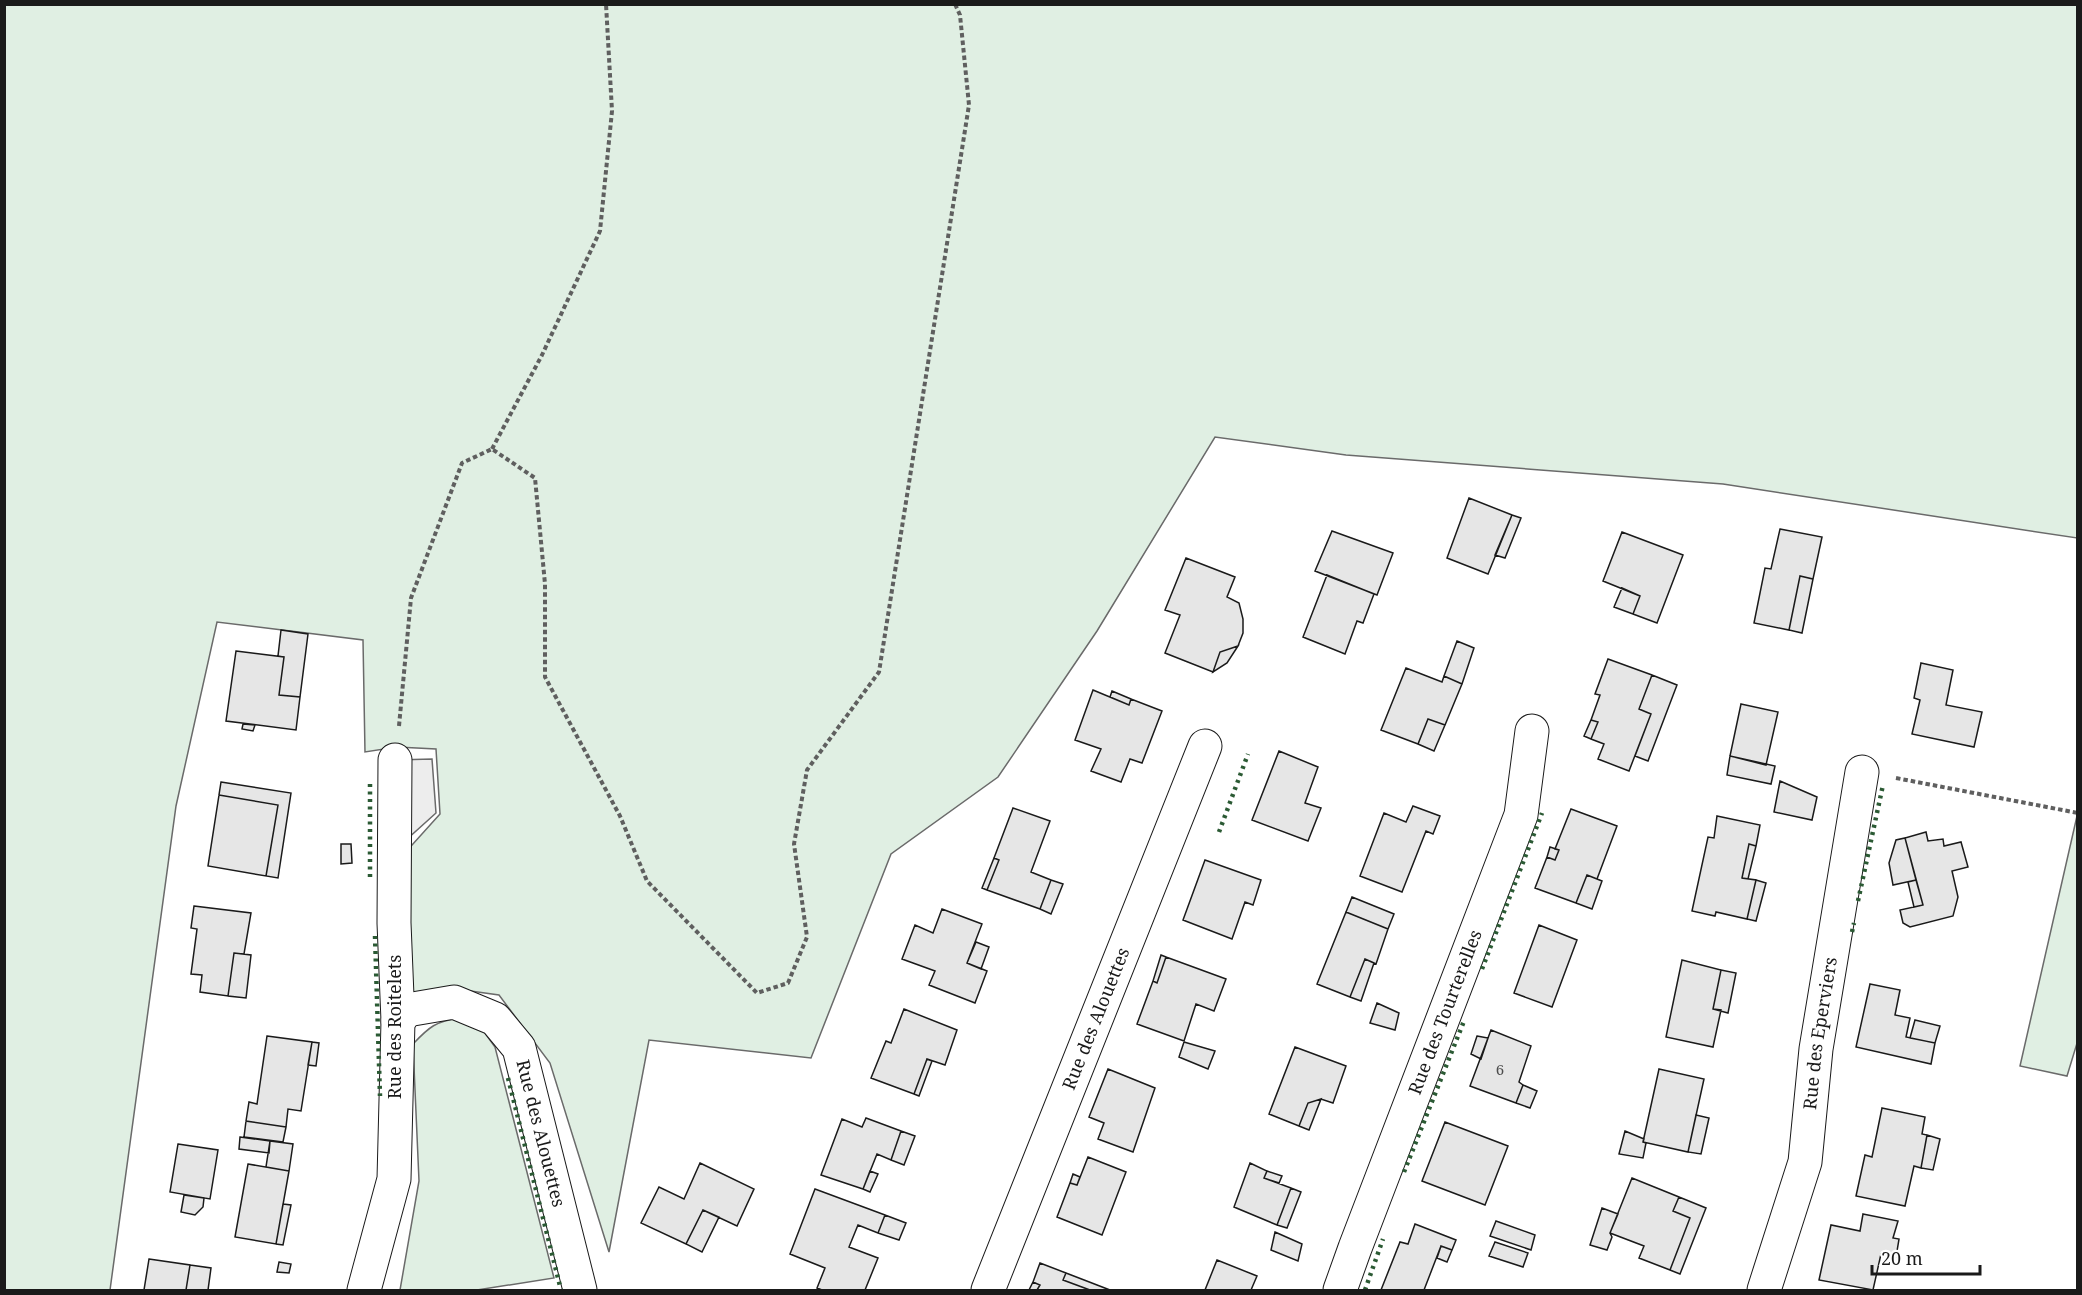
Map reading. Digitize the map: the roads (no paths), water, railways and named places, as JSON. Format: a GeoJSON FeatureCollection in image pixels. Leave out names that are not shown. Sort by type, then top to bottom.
{"type":"FeatureCollection","features":[{"type":"Feature","properties":{"kind":"street","name":"Rue des Tourterelles"},"geometry":{"type":"LineString","coordinates":[[1340,1290],[1521,815],[1532,731]]}},
{"type":"Feature","properties":{"kind":"street","name":"Rue des Alouettes"},"geometry":{"type":"LineString","coordinates":[[988,1290],[1206,746]]}},
{"type":"Feature","properties":{"kind":"street","name":"Rue des Roitelets"},"geometry":{"type":"LineString","coordinates":[[364,1290],[394,1179],[398,1021],[394,923],[395,760]]}},
{"type":"Feature","properties":{"kind":"street","name":"Rue des Eperviers"},"geometry":{"type":"LineString","coordinates":[[1764,1290],[1804,1162],[1816,1049],[1862,772]]}},
{"type":"Feature","properties":{"kind":"street","name":"Rue des Alouettes"},"geometry":{"type":"LineString","coordinates":[[398,1021],[407,1010],[454,1002],[495,1019],[519,1048],[580,1290]]}}]}
